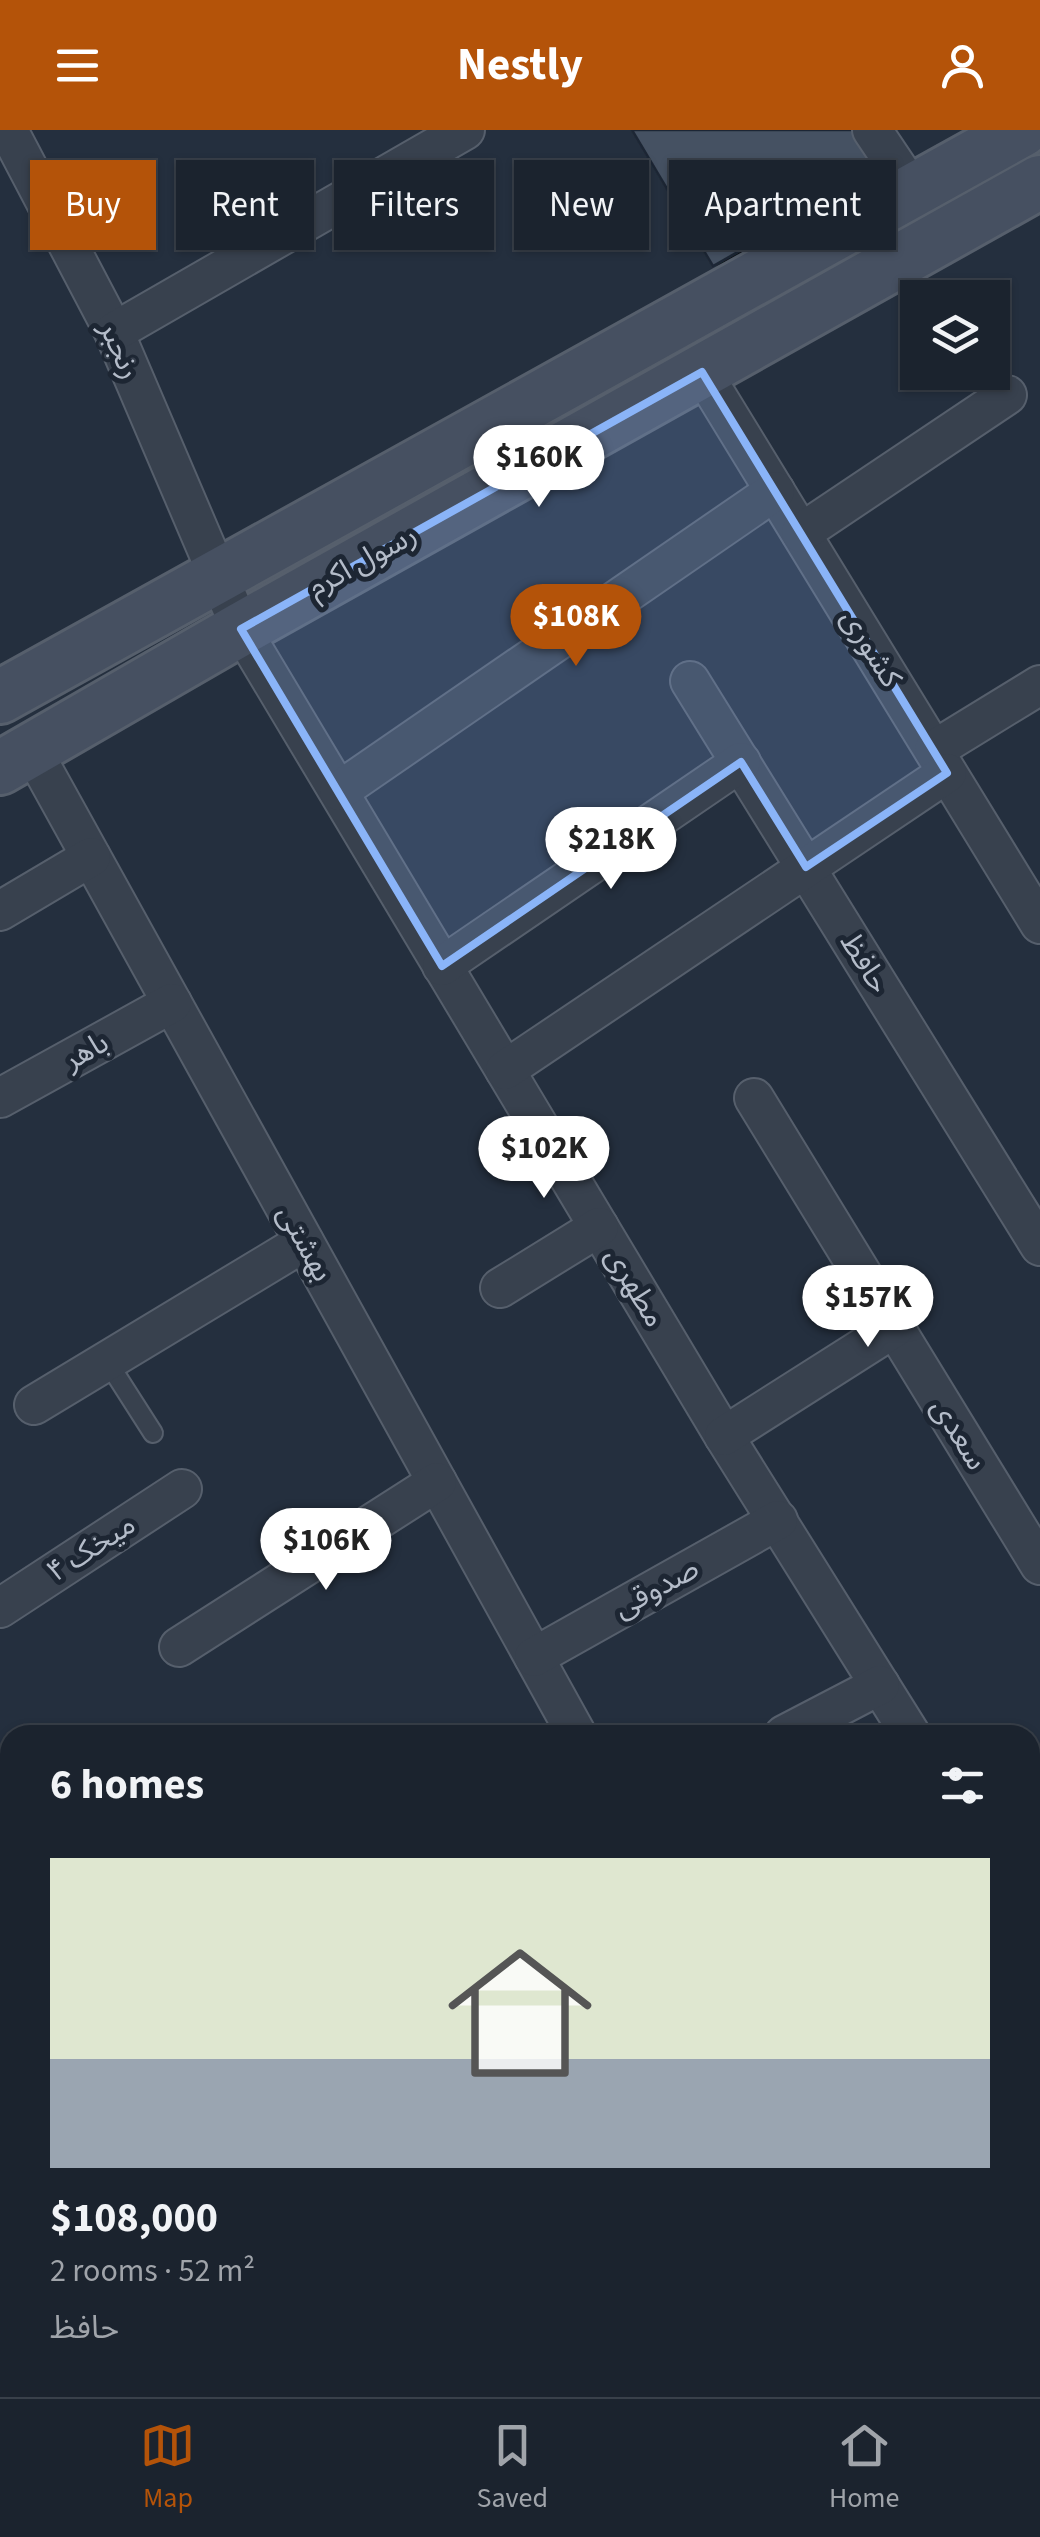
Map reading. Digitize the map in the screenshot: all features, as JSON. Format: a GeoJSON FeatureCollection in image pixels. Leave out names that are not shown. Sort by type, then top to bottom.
{"type":"FeatureCollection","features":[{"type":"Feature","properties":{"kind":"street","name":"رنجبر"},"geometry":{"type":"LineString","coordinates":[[8,130],[114,332],[241,629]]}},
{"type":"Feature","properties":{"kind":"street"},"geometry":{"type":"LineString","coordinates":[[114,332],[466,130]]}},
{"type":"Feature","properties":{"kind":"street"},"geometry":{"type":"LineString","coordinates":[[872,130],[913,191]]}},
{"type":"Feature","properties":{"kind":"street","name":"رسول اکرم"},"geometry":{"type":"LineString","coordinates":[[896,200],[1022,130]]}},
{"type":"Feature","properties":{"kind":"street","name":"رسول اکرم"},"geometry":{"type":"LineString","coordinates":[[16,759],[1040,182]]}},
{"type":"Feature","properties":{"kind":"street","name":"رسول اکرم"},"geometry":{"type":"LineString","coordinates":[[1,694],[807,250]]}},
{"type":"Feature","properties":{"kind":"street"},"geometry":{"type":"LineString","coordinates":[[873,250],[884,269]]}},
{"type":"Feature","properties":{"kind":"street","name":"کشوری"},"geometry":{"type":"LineString","coordinates":[[702,372],[1040,924]]}},
{"type":"Feature","properties":{"kind":"street"},"geometry":{"type":"LineString","coordinates":[[801,533],[1008,395]]}},
{"type":"Feature","properties":{"kind":"street"},"geometry":{"type":"LineString","coordinates":[[339,791],[775,491]]}},
{"type":"Feature","properties":{"kind":"street","name":"مطهری"},"geometry":{"type":"LineString","coordinates":[[241,629],[724,1436],[905,1725]]}},
{"type":"Feature","properties":{"kind":"street","name":"حافظ"},"geometry":{"type":"LineString","coordinates":[[690,680],[1040,1246]]}},
{"type":"Feature","properties":{"kind":"street"},"geometry":{"type":"LineString","coordinates":[[505,1070],[806,866],[1040,685]]}},
{"type":"Feature","properties":{"kind":"street","name":"بهشتی"},"geometry":{"type":"LineString","coordinates":[[16,759],[91,857],[572,1725]]}},
{"type":"Feature","properties":{"kind":"street"},"geometry":{"type":"LineString","coordinates":[[442,966],[741,762]]}},
{"type":"Feature","properties":{"kind":"street"},"geometry":{"type":"LineString","coordinates":[[0,911],[91,857]]}},
{"type":"Feature","properties":{"kind":"street","name":"باهر"},"geometry":{"type":"LineString","coordinates":[[0,1098],[172,1003]]}},
{"type":"Feature","properties":{"kind":"street","name":"سعدی"},"geometry":{"type":"LineString","coordinates":[[754,1098],[1040,1565]]}},
{"type":"Feature","properties":{"kind":"street"},"geometry":{"type":"LineString","coordinates":[[500,1288],[599,1227]]}},
{"type":"Feature","properties":{"kind":"street"},"geometry":{"type":"LineString","coordinates":[[34,1405],[304,1242]]}},
{"type":"Feature","properties":{"kind":"street"},"geometry":{"type":"LineString","coordinates":[[724,1436],[894,1328]]}},
{"type":"Feature","properties":{"kind":"street"},"geometry":{"type":"LineString","coordinates":[[179,1646],[437,1482]]}},
{"type":"Feature","properties":{"kind":"street","name":"میخک ۴"},"geometry":{"type":"LineString","coordinates":[[0,1608],[182,1489]]}},
{"type":"Feature","properties":{"kind":"street","name":"صدوقی"},"geometry":{"type":"LineString","coordinates":[[534,1656],[778,1520]]}},
{"type":"Feature","properties":{"kind":"street"},"geometry":{"type":"LineString","coordinates":[[803,1725],[880,1685]]}},
{"type":"Feature","properties":{"kind":"lane"},"geometry":{"type":"LineString","coordinates":[[107,1361],[153,1433]]}},
{"type":"Feature","properties":{"kind":"highlighted area"},"geometry":{"type":"Polygon","coordinates":[[[702,372],[947,773],[806,867],[741,762],[442,966],[241,629],[702,372]]]}},
{"type":"Feature","properties":{"kind":"building"},"geometry":{"type":"Polygon","coordinates":[[[632,130],[853,130],[873,160],[669,160],[669,192],[632,130]]]}},
{"type":"Feature","properties":{"kind":"building"},"geometry":{"type":"Polygon","coordinates":[[[703,250],[741,250],[713,266],[703,250]]]}}]}
